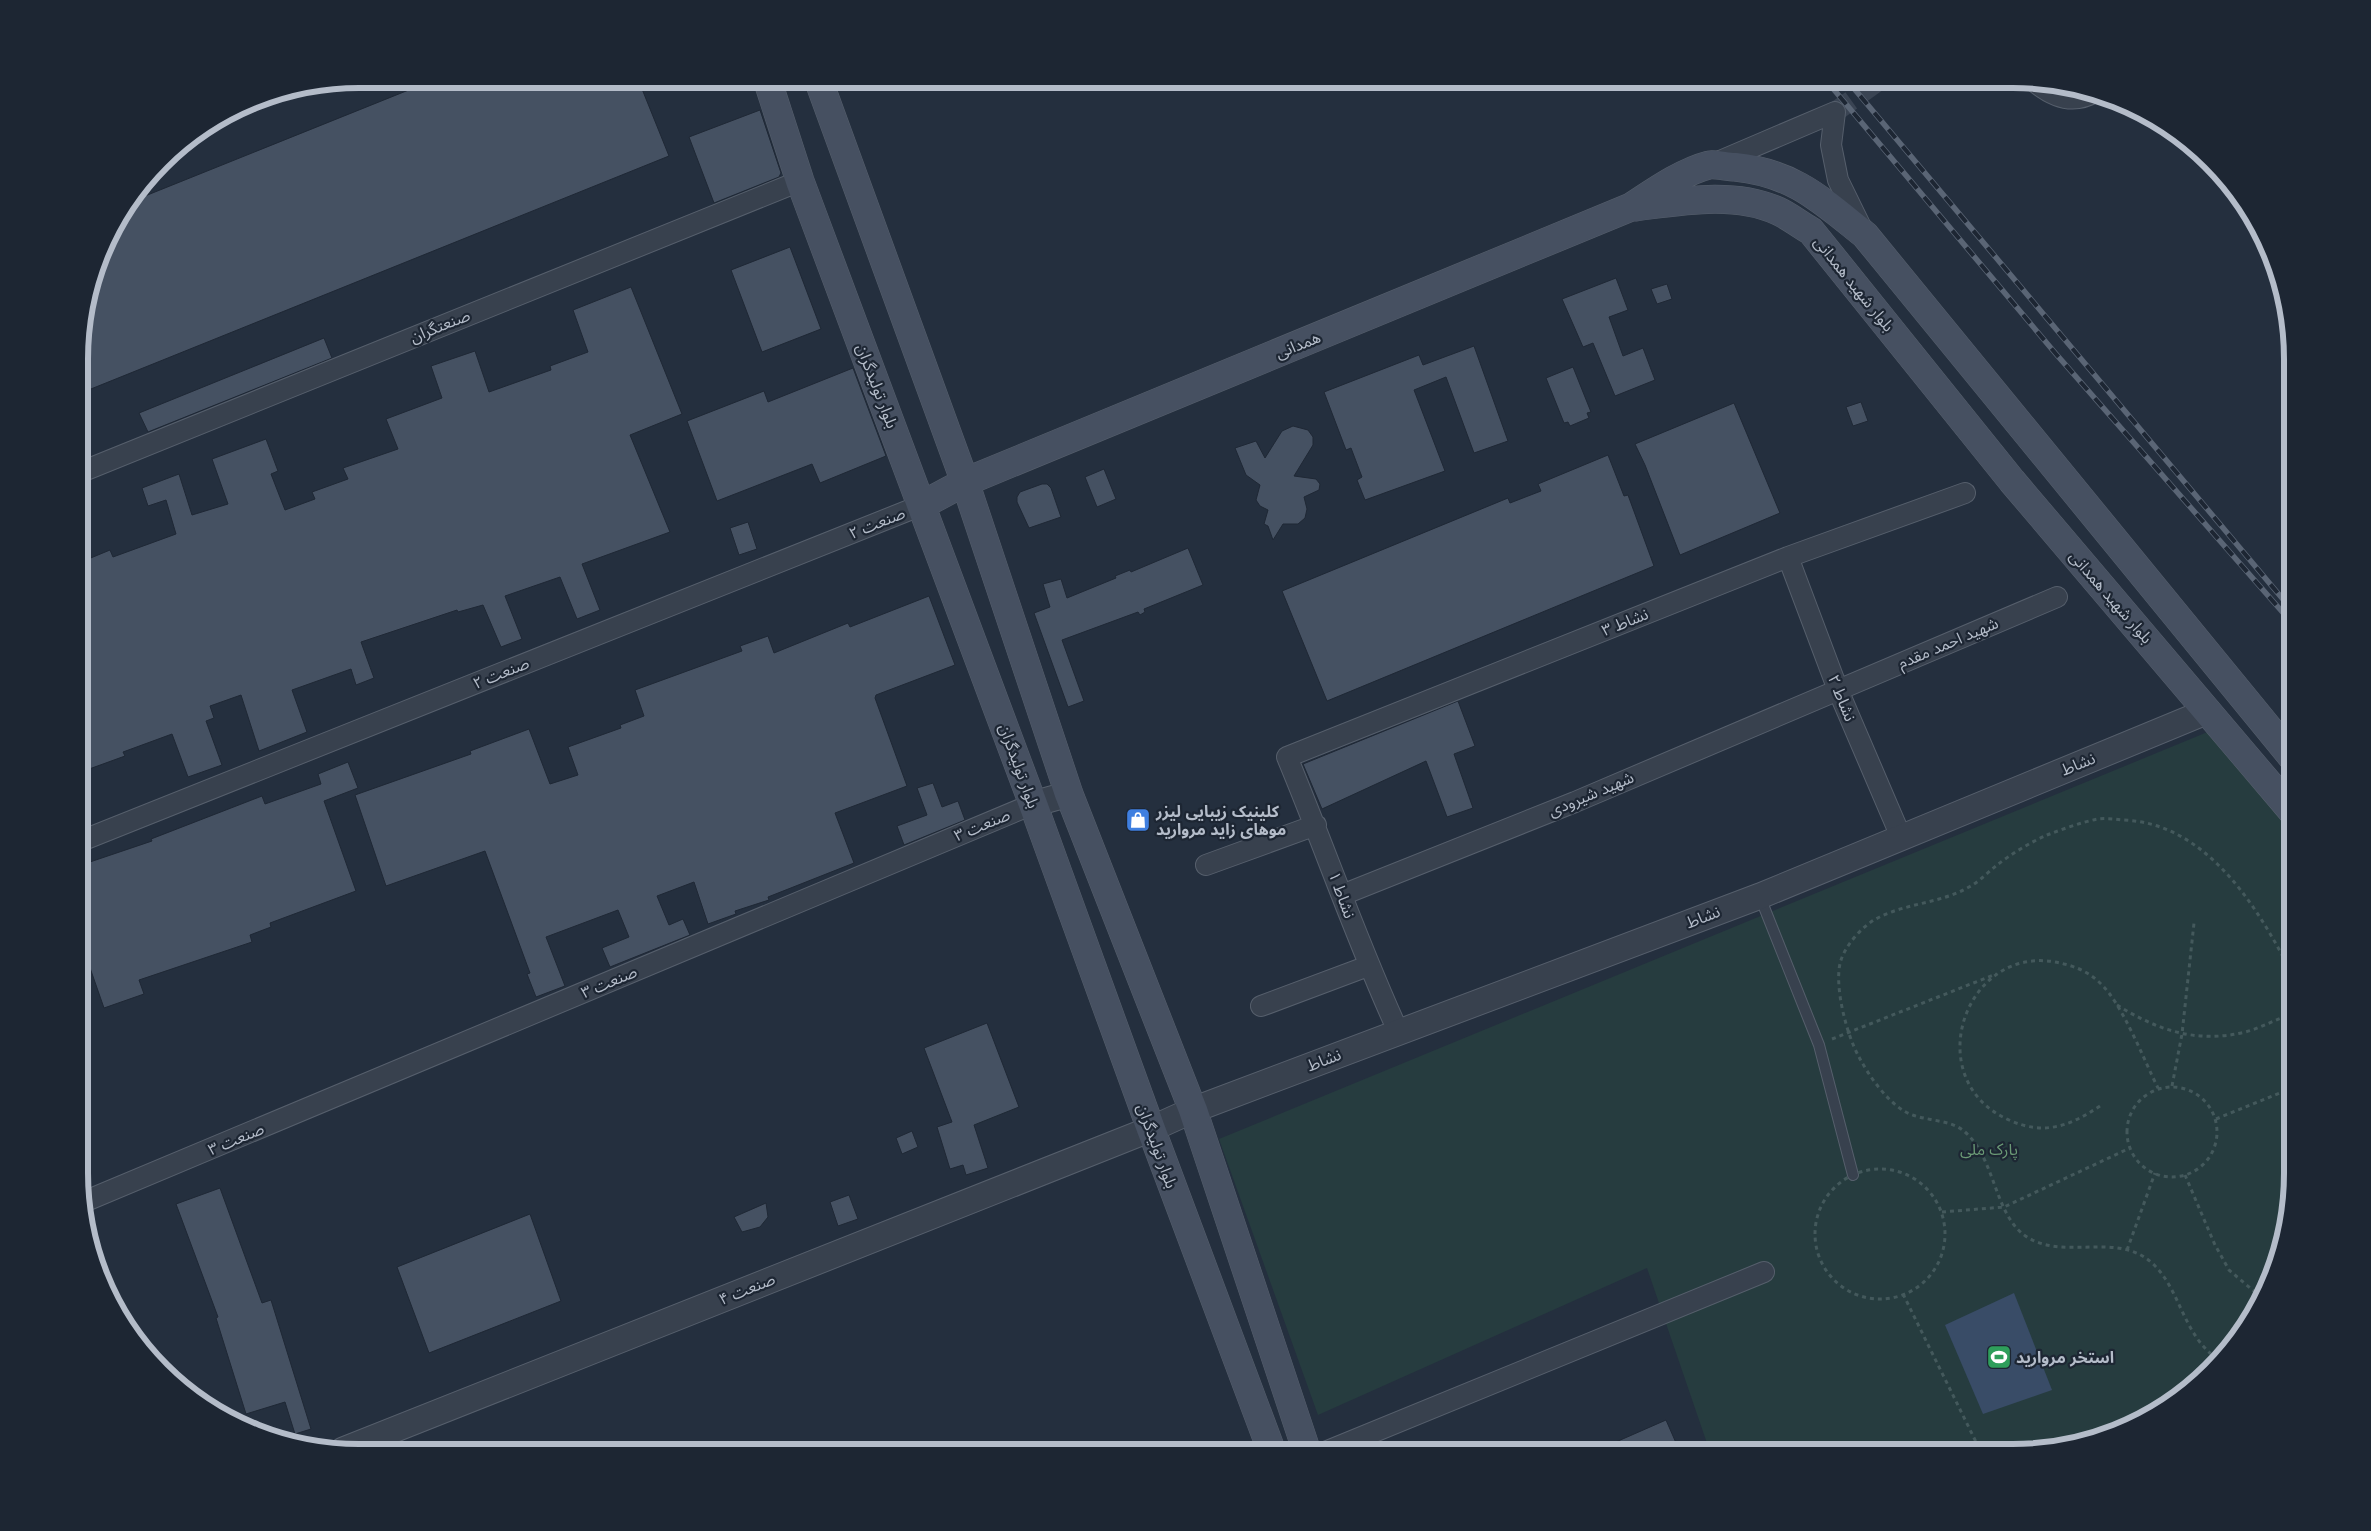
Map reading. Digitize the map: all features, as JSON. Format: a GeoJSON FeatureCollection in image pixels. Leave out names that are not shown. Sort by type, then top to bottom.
{"type":"FeatureCollection","features":[{"type":"Feature","properties":{"kind":"main road","name":"بلوار تولیدگران"},"geometry":{"type":"LineString","coordinates":[[770,88],[800,181],[922,505],[1269,1444]]}},
{"type":"Feature","properties":{"kind":"main road"},"geometry":{"type":"LineString","coordinates":[[821,88],[965,482],[1069,794],[1192,1110],[1304,1444]]}},
{"type":"Feature","properties":{"kind":"main road","name":"بلوار شهید همدانی"},"geometry":{"type":"LineString","coordinates":[[1631,207],[1666,184],[1710,165],[1760,170],[1790,181],[1811,192],[1865,235],[2284,747]]}},
{"type":"Feature","properties":{"kind":"main road","name":"بلوار شهید همدانی"},"geometry":{"type":"LineString","coordinates":[[1631,207],[1688,201],[1737,200],[1777,210],[1811,231],[2012,481],[2284,801]]}},
{"type":"Feature","properties":{"kind":"main road","name":"همدانی"},"geometry":{"type":"LineString","coordinates":[[922,505],[965,482],[1631,207]]}},
{"type":"Feature","properties":{"kind":"main road"},"geometry":{"type":"LineString","coordinates":[[1976,435],[2008,410]]}},
{"type":"Feature","properties":{"kind":"street"},"geometry":{"type":"LineString","coordinates":[[2044,90],[2063,99],[2083,97]]}},
{"type":"Feature","properties":{"kind":"street"},"geometry":{"type":"LineString","coordinates":[[1710,165],[1835,112],[1832,145],[1838,180],[1865,235]]}},
{"type":"Feature","properties":{"kind":"street","name":"صنعتگران"},"geometry":{"type":"LineString","coordinates":[[88,469],[800,181]]}},
{"type":"Feature","properties":{"kind":"street","name":"نشاط ۳"},"geometry":{"type":"LineString","coordinates":[[1287,757],[1788,557],[1965,493]]}},
{"type":"Feature","properties":{"kind":"street","name":"صنعت ۲"},"geometry":{"type":"LineString","coordinates":[[88,838],[922,505]]}},
{"type":"Feature","properties":{"kind":"street","name":"نشاط ۲"},"geometry":{"type":"LineString","coordinates":[[1788,557],[1838,690],[1901,837]]}},
{"type":"Feature","properties":{"kind":"street","name":"شهید احمد مقدم"},"geometry":{"type":"LineString","coordinates":[[1838,690],[2057,597]]}},
{"type":"Feature","properties":{"kind":"street","name":"شهید شیرودی"},"geometry":{"type":"LineString","coordinates":[[1342,895],[1584,798],[1838,690]]}},
{"type":"Feature","properties":{"kind":"street","name":"نشاط"},"geometry":{"type":"LineString","coordinates":[[1151,1129],[1192,1110],[1398,1031],[1760,896],[2208,711]]}},
{"type":"Feature","properties":{"kind":"street","name":"نشاط ۱"},"geometry":{"type":"LineString","coordinates":[[1287,757],[1316,825],[1368,966],[1398,1031]]}},
{"type":"Feature","properties":{"kind":"street"},"geometry":{"type":"LineString","coordinates":[[1033,804],[1069,794]]}},
{"type":"Feature","properties":{"kind":"street","name":"صنعت ۳"},"geometry":{"type":"LineString","coordinates":[[89,1200],[1033,804]]}},
{"type":"Feature","properties":{"kind":"street"},"geometry":{"type":"LineString","coordinates":[[1206,865],[1316,825]]}},
{"type":"Feature","properties":{"kind":"street"},"geometry":{"type":"LineString","coordinates":[[1261,1006],[1368,966]]}},
{"type":"Feature","properties":{"kind":"street","name":"صنعت ۴"},"geometry":{"type":"LineString","coordinates":[[359,1444],[1151,1129]]}},
{"type":"Feature","properties":{"kind":"street"},"geometry":{"type":"LineString","coordinates":[[1345,1444],[1764,1272]]}},
{"type":"Feature","properties":{"kind":"lane"},"geometry":{"type":"LineString","coordinates":[[1760,896],[1819,1045],[1853,1175]]}},
{"type":"Feature","properties":{"kind":"path"},"geometry":{"type":"LineString","coordinates":[[2212,1355],[2197,1338],[2168,1282],[2150,1261],[2127,1250],[2101,1245],[2072,1248],[2041,1244],[2025,1236],[2004,1207],[1983,1151],[1963,1130],[1905,1112],[1881,1090],[1859,1058],[1847,1031],[1840,994],[1841,961],[1855,936],[1874,920],[1969,887],[2000,862],[2046,835],[2099,819],[2140,820],[2180,834],[2214,860],[2254,907],[2284,960]]}},
{"type":"Feature","properties":{"kind":"path"},"geometry":{"type":"LineString","coordinates":[[2172,1086],[2182,1034],[2194,923]]}},
{"type":"Feature","properties":{"kind":"path"},"geometry":{"type":"LineString","coordinates":[[1819,1045],[1847,1031],[2024,962],[2051,960],[2078,968],[2100,983],[2117,1005],[2158,1088]]}},
{"type":"Feature","properties":{"kind":"path"},"geometry":{"type":"LineString","coordinates":[[1999,972],[1978,991],[1964,1015],[1958,1043],[1962,1071],[1975,1096],[1996,1115],[2021,1126],[2049,1128],[2076,1121],[2100,1106]]}},
{"type":"Feature","properties":{"kind":"path"},"geometry":{"type":"LineString","coordinates":[[2117,1005],[2143,1022],[2174,1033],[2209,1036],[2245,1032],[2284,1017]]}},
{"type":"Feature","properties":{"kind":"path"},"geometry":{"type":"LineString","coordinates":[[2172,1086],[2187,1088],[2200,1095],[2210,1105],[2216,1119],[2218,1134],[2214,1149],[2206,1162],[2194,1172],[2185,1175],[2164,1176],[2155,1173],[2138,1161],[2130,1148],[2127,1134],[2129,1119],[2135,1106],[2145,1095],[2158,1088],[2172,1086]]}},
{"type":"Feature","properties":{"kind":"path"},"geometry":{"type":"LineString","coordinates":[[2216,1119],[2284,1091]]}},
{"type":"Feature","properties":{"kind":"path"},"geometry":{"type":"LineString","coordinates":[[1942,1212],[2004,1207],[2130,1148]]}},
{"type":"Feature","properties":{"kind":"path"},"geometry":{"type":"LineString","coordinates":[[1881,1168],[1902,1172],[1921,1182],[1935,1198],[1942,1212],[1946,1240],[1940,1261],[1928,1279],[1910,1292],[1889,1299],[1867,1298],[1847,1290],[1831,1277],[1820,1259],[1815,1238],[1817,1217],[1826,1197],[1841,1182],[1853,1175],[1881,1168]]}},
{"type":"Feature","properties":{"kind":"path"},"geometry":{"type":"LineString","coordinates":[[2127,1250],[2155,1173]]}},
{"type":"Feature","properties":{"kind":"path"},"geometry":{"type":"LineString","coordinates":[[2185,1175],[2215,1245],[2229,1270],[2256,1293]]}},
{"type":"Feature","properties":{"kind":"path"},"geometry":{"type":"LineString","coordinates":[[1904,1294],[1977,1444]]}},
{"type":"Feature","properties":{"kind":"green space","name":"پارک ملی"},"geometry":{"type":"Polygon","coordinates":[[[2210,731],[2284,821],[2284,1172],[2281,1208],[2269,1259],[2256,1292],[2238,1323],[2204,1364],[2163,1398],[2132,1416],[2099,1429],[2048,1441],[2012,1444],[1707,1444],[1647,1268],[1318,1415],[1219,1139],[2210,731]]]}},
{"type":"Feature","properties":{"kind":"water","name":"استخر مروارید"},"geometry":{"type":"Polygon","coordinates":[[[2014,1293],[2052,1390],[1983,1414],[1945,1325],[2014,1293]]]}},
{"type":"Feature","properties":{"kind":"building"},"geometry":{"type":"Polygon","coordinates":[[[414,88],[642,88],[669,156],[88,390],[88,341],[97,289],[115,239],[141,197],[414,88]]]}},
{"type":"Feature","properties":{"kind":"building"},"geometry":{"type":"Polygon","coordinates":[[[760,110],[781,173],[779,177],[714,203],[689,137],[760,110]]]}},
{"type":"Feature","properties":{"kind":"building"},"geometry":{"type":"Polygon","coordinates":[[[790,247],[821,329],[762,352],[731,270],[790,247]]]}},
{"type":"Feature","properties":{"kind":"building"},"geometry":{"type":"Polygon","coordinates":[[[1616,278],[1628,310],[1609,317],[1623,356],[1643,348],[1655,380],[1615,396],[1593,343],[1583,347],[1562,299],[1616,278]]]}},
{"type":"Feature","properties":{"kind":"building"},"geometry":{"type":"Polygon","coordinates":[[[1667,284],[1672,299],[1657,304],[1651,289],[1667,284]]]}},
{"type":"Feature","properties":{"kind":"building"},"geometry":{"type":"Polygon","coordinates":[[[631,287],[682,414],[630,435],[670,532],[582,564],[600,610],[577,619],[560,577],[505,596],[522,639],[501,647],[483,605],[458,612],[457,610],[361,642],[374,678],[356,685],[351,669],[292,690],[307,732],[259,751],[241,695],[210,706],[214,718],[206,721],[222,765],[188,777],[172,734],[123,752],[125,756],[88,769],[88,559],[110,550],[113,557],[176,534],[166,500],[148,506],[142,488],[179,474],[192,515],[228,504],[212,459],[266,439],[278,471],[271,474],[285,510],[315,499],[312,492],[348,479],[343,468],[398,449],[386,419],[442,398],[431,366],[475,351],[489,392],[551,370],[550,366],[588,352],[573,310],[631,287]]]}},
{"type":"Feature","properties":{"kind":"building"},"geometry":{"type":"Polygon","coordinates":[[[324,338],[332,358],[148,432],[139,413],[324,338]]]}},
{"type":"Feature","properties":{"kind":"building"},"geometry":{"type":"Polygon","coordinates":[[[1474,346],[1508,441],[1474,453],[1446,377],[1414,390],[1445,471],[1365,500],[1357,480],[1362,477],[1351,448],[1346,450],[1324,392],[1419,355],[1423,365],[1474,346]]]}},
{"type":"Feature","properties":{"kind":"building"},"geometry":{"type":"Polygon","coordinates":[[[1573,367],[1591,412],[1587,413],[1589,418],[1570,426],[1568,422],[1564,423],[1546,378],[1573,367]]]}},
{"type":"Feature","properties":{"kind":"building"},"geometry":{"type":"Polygon","coordinates":[[[853,368],[886,456],[820,483],[812,464],[717,501],[687,421],[764,391],[768,402],[853,368]]]}},
{"type":"Feature","properties":{"kind":"building"},"geometry":{"type":"Polygon","coordinates":[[[1861,402],[1868,421],[1853,426],[1846,407],[1861,402]]]}},
{"type":"Feature","properties":{"kind":"building"},"geometry":{"type":"Polygon","coordinates":[[[1734,403],[1780,513],[1680,555],[1635,444],[1734,403]]]}},
{"type":"Feature","properties":{"kind":"building"},"geometry":{"type":"Polygon","coordinates":[[[1293,426],[1308,430],[1313,437],[1313,445],[1294,476],[1316,479],[1320,484],[1319,490],[1304,497],[1307,509],[1305,518],[1298,524],[1283,524],[1273,540],[1268,526],[1264,524],[1268,510],[1260,506],[1256,500],[1260,485],[1246,475],[1235,448],[1256,441],[1265,458],[1282,431],[1293,426]]]}},
{"type":"Feature","properties":{"kind":"building"},"geometry":{"type":"Polygon","coordinates":[[[1608,455],[1624,496],[1628,495],[1654,566],[1327,701],[1282,591],[1508,498],[1510,503],[1541,491],[1538,484],[1608,455]]]}},
{"type":"Feature","properties":{"kind":"building"},"geometry":{"type":"Polygon","coordinates":[[[1104,469],[1116,499],[1097,507],[1085,477],[1104,469]]]}},
{"type":"Feature","properties":{"kind":"building"},"geometry":{"type":"Polygon","coordinates":[[[1047,484],[1051,488],[1061,517],[1029,528],[1017,502],[1017,497],[1020,492],[1047,484]]]}},
{"type":"Feature","properties":{"kind":"building"},"geometry":{"type":"Polygon","coordinates":[[[748,522],[757,549],[739,555],[730,528],[748,522]]]}},
{"type":"Feature","properties":{"kind":"building"},"geometry":{"type":"Polygon","coordinates":[[[1188,548],[1203,585],[1144,609],[1145,612],[1140,615],[1138,612],[1062,640],[1084,701],[1068,707],[1034,613],[1050,607],[1043,584],[1061,579],[1067,598],[1116,578],[1115,576],[1130,570],[1131,572],[1188,548]]]}},
{"type":"Feature","properties":{"kind":"building"},"geometry":{"type":"Polygon","coordinates":[[[929,596],[955,665],[876,695],[875,698],[907,786],[835,813],[854,863],[768,897],[769,900],[735,911],[736,914],[708,924],[694,882],[657,896],[669,925],[683,919],[690,935],[610,967],[602,948],[629,937],[618,910],[546,937],[565,986],[536,997],[527,974],[530,973],[485,851],[386,886],[355,795],[471,754],[470,751],[529,729],[550,784],[578,775],[568,747],[621,728],[620,725],[644,716],[635,690],[742,651],[740,646],[768,636],[774,653],[848,623],[850,627],[929,596]]]}},
{"type":"Feature","properties":{"kind":"building"},"geometry":{"type":"Polygon","coordinates":[[[1458,701],[1475,746],[1454,754],[1473,808],[1447,817],[1426,761],[1322,809],[1303,764],[1458,701]]]}},
{"type":"Feature","properties":{"kind":"building"},"geometry":{"type":"Polygon","coordinates":[[[348,762],[358,788],[324,801],[356,891],[270,923],[271,927],[250,935],[252,942],[139,980],[144,994],[104,1008],[88,962],[88,863],[152,841],[151,839],[262,796],[265,804],[321,784],[318,774],[348,762]]]}},
{"type":"Feature","properties":{"kind":"building"},"geometry":{"type":"Polygon","coordinates":[[[933,783],[942,807],[958,801],[965,820],[904,845],[897,826],[927,815],[917,788],[933,783]]]}},
{"type":"Feature","properties":{"kind":"building"},"geometry":{"type":"Polygon","coordinates":[[[987,1023],[1019,1107],[974,1125],[988,1168],[966,1175],[963,1165],[950,1169],[937,1127],[952,1122],[924,1048],[987,1023]]]}},
{"type":"Feature","properties":{"kind":"building"},"geometry":{"type":"Polygon","coordinates":[[[912,1131],[918,1147],[902,1154],[896,1138],[912,1131]]]}},
{"type":"Feature","properties":{"kind":"building"},"geometry":{"type":"Polygon","coordinates":[[[220,1188],[262,1303],[271,1300],[311,1429],[295,1434],[285,1402],[246,1414],[216,1318],[218,1317],[176,1204],[220,1188]]]}},
{"type":"Feature","properties":{"kind":"building"},"geometry":{"type":"Polygon","coordinates":[[[849,1195],[858,1219],[838,1226],[830,1202],[849,1195]]]}},
{"type":"Feature","properties":{"kind":"building"},"geometry":{"type":"Polygon","coordinates":[[[766,1203],[768,1217],[760,1227],[742,1232],[734,1217],[766,1203]]]}},
{"type":"Feature","properties":{"kind":"building"},"geometry":{"type":"Polygon","coordinates":[[[530,1214],[561,1301],[429,1353],[397,1267],[530,1214]]]}},
{"type":"Feature","properties":{"kind":"building"},"geometry":{"type":"Polygon","coordinates":[[[1666,1420],[1676,1444],[1611,1444],[1666,1420]]]}},
{"type":"Feature","properties":{"kind":"tunnel"},"geometry":{"type":"LineString","coordinates":[[1835,112],[1868,88]]}},
{"type":"Feature","properties":{"kind":"railway"},"geometry":{"type":"LineString","coordinates":[[1833,88],[2056,354],[2284,614]]}},
{"type":"Feature","properties":{"kind":"railway"},"geometry":{"type":"LineString","coordinates":[[1854,88],[2284,600]]}},
{"type":"Feature","properties":{"kind":"place","name":"کلینیک زیبایی لیزر موهای زاید مروارید"},"geometry":{"type":"Point","coordinates":[1138,820]}},
{"type":"Feature","properties":{"kind":"place","name":"استخر مروارید"},"geometry":{"type":"Point","coordinates":[1999,1357]}}]}
